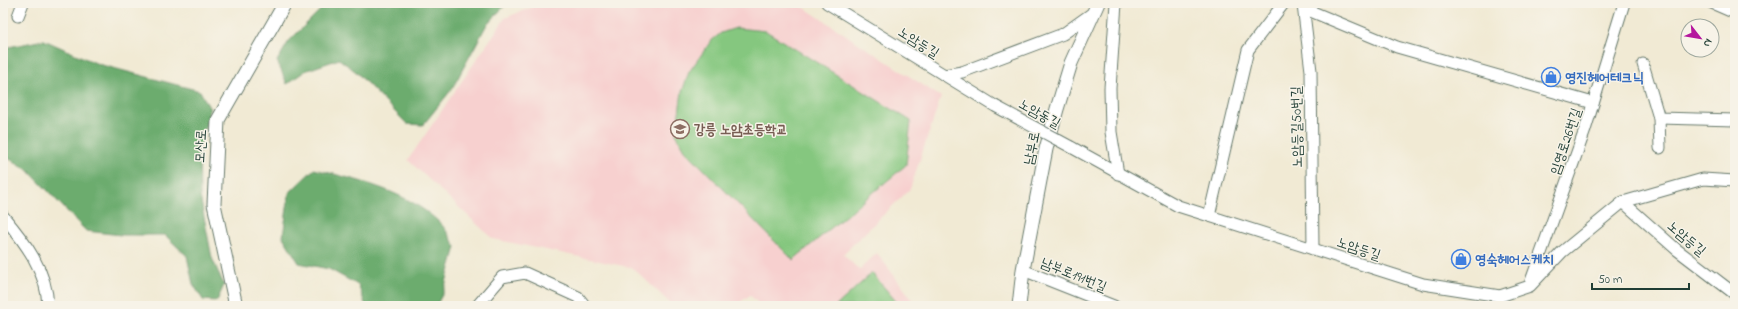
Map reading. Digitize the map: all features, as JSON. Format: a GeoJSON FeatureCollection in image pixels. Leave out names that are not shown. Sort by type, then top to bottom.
{"type":"FeatureCollection","features":[{"type":"Feature","properties":{"kind":"street"},"geometry":{"type":"LineString","coordinates":[[18,16],[23,3]]}},
{"type":"Feature","properties":{"kind":"street","name":"모산로"},"geometry":{"type":"LineString","coordinates":[[236,306],[214,204],[218,120],[286,3]]}},
{"type":"Feature","properties":{"kind":"street","name":"노암등길"},"geometry":{"type":"LineString","coordinates":[[827,3],[995,106]]}},
{"type":"Feature","properties":{"kind":"street"},"geometry":{"type":"LineString","coordinates":[[1116,3],[1110,88],[1111,132],[1118,174]]}},
{"type":"Feature","properties":{"kind":"street"},"geometry":{"type":"LineString","coordinates":[[1209,216],[1248,50],[1284,3]]}},
{"type":"Feature","properties":{"kind":"street","name":"임영로26번길"},"geometry":{"type":"LineString","coordinates":[[1530,286],[1593,103],[1624,3]]}},
{"type":"Feature","properties":{"kind":"street"},"geometry":{"type":"LineString","coordinates":[[1712,3],[1735,13]]}},
{"type":"Feature","properties":{"kind":"street"},"geometry":{"type":"LineString","coordinates":[[1302,4],[1308,10],[1397,47],[1593,103]]}},
{"type":"Feature","properties":{"kind":"street","name":"노암등길50번길"},"geometry":{"type":"LineString","coordinates":[[1302,4],[1311,71],[1313,249]]}},
{"type":"Feature","properties":{"kind":"street"},"geometry":{"type":"LineString","coordinates":[[944,75],[962,72],[1063,34],[1096,8]]}},
{"type":"Feature","properties":{"kind":"street","name":"남부로"},"geometry":{"type":"LineString","coordinates":[[1019,306],[1023,270],[1046,149],[1071,64],[1096,8]]}},
{"type":"Feature","properties":{"kind":"street"},"geometry":{"type":"LineString","coordinates":[[1643,64],[1659,118],[1660,148]]}},
{"type":"Feature","properties":{"kind":"street","name":"노암동길"},"geometry":{"type":"LineString","coordinates":[[995,106],[1071,147]]}},
{"type":"Feature","properties":{"kind":"street"},"geometry":{"type":"LineString","coordinates":[[1659,118],[1735,120]]}},
{"type":"Feature","properties":{"kind":"street","name":"노암등길"},"geometry":{"type":"LineString","coordinates":[[1071,147],[1178,206],[1423,284],[1500,296],[1530,286],[1562,252],[1623,202],[1703,179],[1735,181]]}},
{"type":"Feature","properties":{"kind":"street","name":"노암등길"},"geometry":{"type":"LineString","coordinates":[[1623,202],[1676,249],[1735,294]]}},
{"type":"Feature","properties":{"kind":"street"},"geometry":{"type":"LineString","coordinates":[[3,216],[35,258],[48,294],[48,306]]}},
{"type":"Feature","properties":{"kind":"street","name":"남부로191번길"},"geometry":{"type":"LineString","coordinates":[[1023,270],[1114,306]]}},
{"type":"Feature","properties":{"kind":"street"},"geometry":{"type":"LineString","coordinates":[[477,306],[502,277],[525,272],[578,297],[586,306]]}},
{"type":"Feature","properties":{"kind":"shaded area","name":"강릉 노암초등학교"},"geometry":{"type":"Polygon","coordinates":[[[542,3],[797,3],[941,97],[910,189],[843,254],[859,270],[877,253],[917,306],[761,306],[750,295],[735,306],[673,306],[633,268],[493,239],[408,160],[505,18],[542,3]]]}},
{"type":"Feature","properties":{"kind":"green space"},"geometry":{"type":"Polygon","coordinates":[[[327,3],[507,3],[486,26],[452,89],[423,125],[407,124],[355,71],[339,59],[305,71],[287,84],[277,61],[289,41],[327,3]]]}},
{"type":"Feature","properties":{"kind":"green space"},"geometry":{"type":"Polygon","coordinates":[[[736,28],[766,31],[911,121],[906,165],[793,260],[685,150],[676,134],[682,92],[689,72],[711,41],[721,33],[736,28]]]}},
{"type":"Feature","properties":{"kind":"green space"},"geometry":{"type":"Polygon","coordinates":[[[44,40],[98,64],[200,91],[210,109],[199,151],[200,196],[212,258],[224,285],[217,301],[203,300],[193,284],[187,256],[165,235],[121,235],[86,231],[28,170],[3,155],[3,48],[44,40]]]}},
{"type":"Feature","properties":{"kind":"green space"},"geometry":{"type":"Polygon","coordinates":[[[314,169],[347,177],[396,194],[426,211],[442,225],[456,247],[443,293],[436,306],[366,306],[358,285],[329,269],[299,263],[283,237],[289,193],[314,169]]]}},
{"type":"Feature","properties":{"kind":"green space"},"geometry":{"type":"Polygon","coordinates":[[[872,273],[900,306],[836,306],[872,273]]]}},
{"type":"Feature","properties":{"kind":"place","name":"영진헤어테크닉"},"geometry":{"type":"Point","coordinates":[1551,77]}},
{"type":"Feature","properties":{"kind":"place","name":"강릉 노암초등학교"},"geometry":{"type":"Point","coordinates":[680,129]}},
{"type":"Feature","properties":{"kind":"place","name":"영숙헤어스케치"},"geometry":{"type":"Point","coordinates":[1461,259]}}]}
